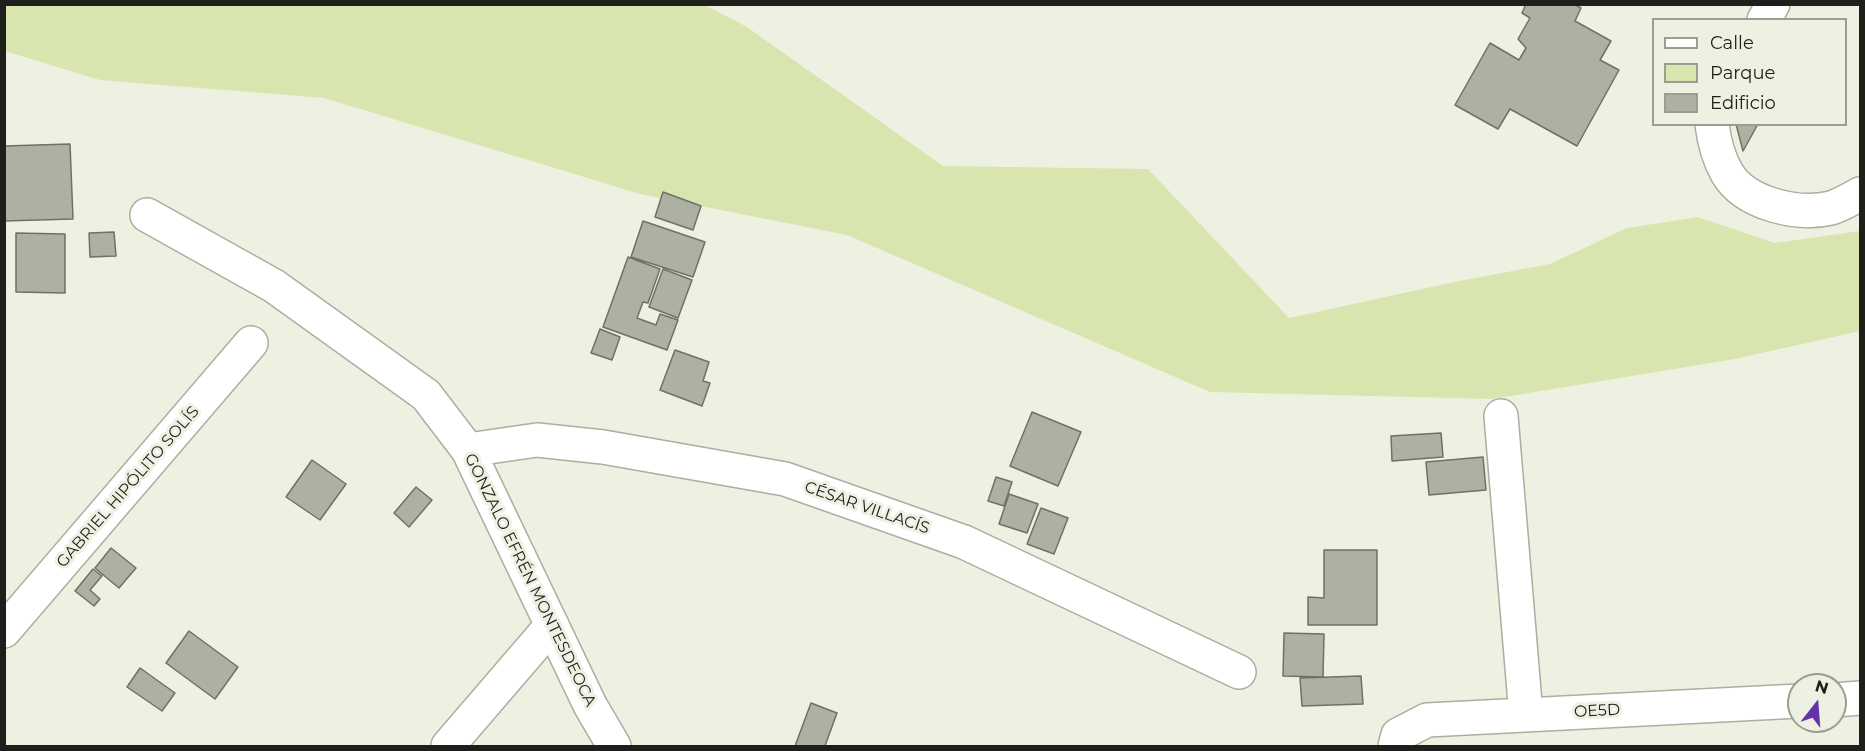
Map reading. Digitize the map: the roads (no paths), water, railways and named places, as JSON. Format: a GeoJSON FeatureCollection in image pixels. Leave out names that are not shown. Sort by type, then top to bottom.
{"type":"FeatureCollection","features":[{"type":"Feature","properties":{"kind":"street"},"geometry":{"type":"LineString","coordinates":[[1765,18],[1773,4]]}},
{"type":"Feature","properties":{"kind":"street"},"geometry":{"type":"LineString","coordinates":[[1712,126],[1718,151],[1728,175],[1747,194],[1774,206],[1802,211],[1832,208],[1860,194]]}},
{"type":"Feature","properties":{"kind":"street","name":"GONZALO EFRÉN MONTESDEOCA"},"geometry":{"type":"LineString","coordinates":[[147,215],[274,286],[426,395],[468,450],[590,705],[614,747]]}},
{"type":"Feature","properties":{"kind":"street","name":"GABRIEL HIPÓLITO SOLÍS"},"geometry":{"type":"LineString","coordinates":[[7,622],[250,344]]}},
{"type":"Feature","properties":{"kind":"street"},"geometry":{"type":"LineString","coordinates":[[1501,416],[1526,715]]}},
{"type":"Feature","properties":{"kind":"street","name":"CÉSAR VILLACÍS"},"geometry":{"type":"LineString","coordinates":[[468,450],[537,440],[603,447],[785,479],[964,542],[1239,672]]}},
{"type":"Feature","properties":{"kind":"street"},"geometry":{"type":"LineString","coordinates":[[448,747],[552,625]]}},
{"type":"Feature","properties":{"kind":"street","name":"OE5D"},"geometry":{"type":"LineString","coordinates":[[1396,741],[1427,720],[1787,702]]}}]}
